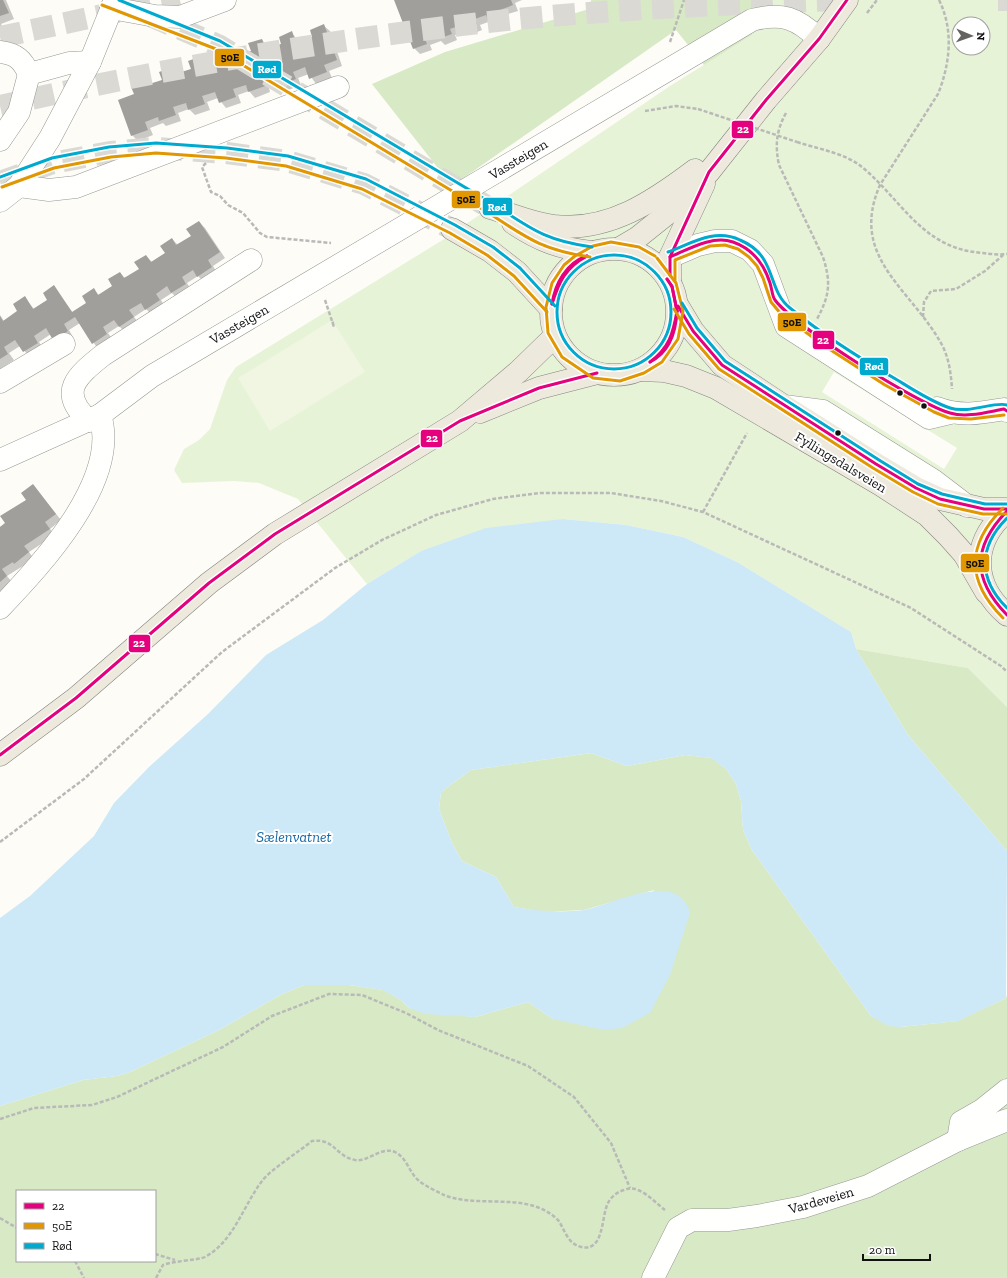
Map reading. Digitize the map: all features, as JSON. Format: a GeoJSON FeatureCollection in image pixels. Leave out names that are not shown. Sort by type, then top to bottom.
{"type":"FeatureCollection","features":[{"type":"Feature","properties":{"kind":"main road"},"geometry":{"type":"LineString","coordinates":[[620,248],[637,238],[667,214],[709,172],[819,39],[847,0]]}},
{"type":"Feature","properties":{"kind":"main road"},"geometry":{"type":"LineString","coordinates":[[591,252],[565,249],[549,244],[490,208],[554,226],[591,225],[625,214],[660,196],[729,146]]}},
{"type":"Feature","properties":{"kind":"main road"},"geometry":{"type":"LineString","coordinates":[[670,280],[670,257],[709,172]]}},
{"type":"Feature","properties":{"kind":"main road"},"geometry":{"type":"LineString","coordinates":[[452,229],[490,251],[517,272],[551,309]]}},
{"type":"Feature","properties":{"kind":"main road"},"geometry":{"type":"LineString","coordinates":[[605,248],[620,248],[632,250],[648,258],[662,269],[670,280],[678,306],[674,335],[666,349],[655,361],[641,370],[627,374],[612,375],[597,373],[584,368],[572,360],[562,349],[555,336],[551,309],[554,291],[562,275],[575,261],[591,252],[605,248]]}},
{"type":"Feature","properties":{"kind":"main road","name":"Fyllingsdalsveien"},"geometry":{"type":"LineString","coordinates":[[678,306],[693,331],[722,365],[784,406],[916,488],[940,499],[966,506],[984,509],[1007,510]]}},
{"type":"Feature","properties":{"kind":"main road"},"geometry":{"type":"LineString","coordinates":[[0,755],[76,698],[209,583],[275,534],[460,420],[519,371],[555,336]]}},
{"type":"Feature","properties":{"kind":"main road","name":"Fyllingsdalsveien"},"geometry":{"type":"LineString","coordinates":[[641,370],[664,370],[686,376],[716,388],[881,485],[926,516],[948,536],[964,554],[986,592]]}},
{"type":"Feature","properties":{"kind":"main road"},"geometry":{"type":"LineString","coordinates":[[460,420],[539,388],[597,373]]}},
{"type":"Feature","properties":{"kind":"main road"},"geometry":{"type":"LineString","coordinates":[[1007,510],[995,521],[984,537],[981,549],[980,574],[986,592],[996,606],[1007,615]]}},
{"type":"Feature","properties":{"kind":"street"},"geometry":{"type":"LineString","coordinates":[[0,201],[20,186],[50,138],[90,62],[113,4],[155,16],[180,17],[225,0]]}},
{"type":"Feature","properties":{"kind":"street","name":"Vassteigen"},"geometry":{"type":"LineString","coordinates":[[0,460],[94,418],[152,376],[752,20],[769,16],[784,17],[798,22],[819,39]]}},
{"type":"Feature","properties":{"kind":"street"},"geometry":{"type":"LineString","coordinates":[[0,52],[13,54],[22,61],[29,74],[19,112],[0,140]]}},
{"type":"Feature","properties":{"kind":"street"},"geometry":{"type":"LineString","coordinates":[[29,74],[69,63],[90,62]]}},
{"type":"Feature","properties":{"kind":"street"},"geometry":{"type":"LineString","coordinates":[[20,186],[49,190],[76,187],[338,87]]}},
{"type":"Feature","properties":{"kind":"street"},"geometry":{"type":"LineString","coordinates":[[670,257],[709,242],[732,241],[750,250],[763,264],[775,300],[802,324],[886,380],[933,407],[950,413],[970,415],[1004,410],[1007,411]]}},
{"type":"Feature","properties":{"kind":"street"},"geometry":{"type":"LineString","coordinates":[[0,608],[59,542],[92,485],[100,459],[103,424],[73,401],[71,394],[77,378],[83,371],[103,355],[251,260]]}},
{"type":"Feature","properties":{"kind":"street"},"geometry":{"type":"LineString","coordinates":[[0,382],[64,344]]}},
{"type":"Feature","properties":{"kind":"street"},"geometry":{"type":"LineString","coordinates":[[958,1140],[962,1122],[982,1110],[1007,1090]]}},
{"type":"Feature","properties":{"kind":"street","name":"Vardeveien"},"geometry":{"type":"LineString","coordinates":[[683,1224],[697,1219],[728,1220],[803,1207],[868,1186],[958,1140],[1007,1120]]}},
{"type":"Feature","properties":{"kind":"street"},"geometry":{"type":"LineString","coordinates":[[653,1278],[678,1228],[683,1224]]}},
{"type":"Feature","properties":{"kind":"path"},"geometry":{"type":"LineString","coordinates":[[672,38],[684,0]]}},
{"type":"Feature","properties":{"kind":"path"},"geometry":{"type":"LineString","coordinates":[[866,14],[877,0]]}},
{"type":"Feature","properties":{"kind":"path"},"geometry":{"type":"LineString","coordinates":[[939,0],[946,16],[949,32],[948,58],[944,79],[938,94],[880,185],[874,200],[871,219],[872,235],[876,251],[886,272],[923,317],[942,346],[948,361],[953,391]]}},
{"type":"Feature","properties":{"kind":"path"},"geometry":{"type":"LineString","coordinates":[[641,112],[676,106],[698,109],[846,157],[861,166],[910,218],[936,239],[956,249],[975,253],[1007,254]]}},
{"type":"Feature","properties":{"kind":"path"},"geometry":{"type":"LineString","coordinates":[[786,113],[778,133],[776,149],[779,166],[828,270],[828,293],[825,304],[817,319]]}},
{"type":"Feature","properties":{"kind":"path"},"geometry":{"type":"LineString","coordinates":[[205,138],[210,154],[208,161],[202,167],[202,171],[211,192],[220,196],[228,205],[243,213],[260,233],[266,237],[348,245],[355,256]]}},
{"type":"Feature","properties":{"kind":"path"},"geometry":{"type":"LineString","coordinates":[[923,317],[924,302],[931,291],[956,289],[985,271],[1003,255]]}},
{"type":"Feature","properties":{"kind":"path"},"geometry":{"type":"LineString","coordinates":[[323,293],[334,326],[332,320]]}},
{"type":"Feature","properties":{"kind":"path"},"geometry":{"type":"LineString","coordinates":[[702,512],[748,431]]}},
{"type":"Feature","properties":{"kind":"path"},"geometry":{"type":"LineString","coordinates":[[0,842],[84,779],[222,652],[335,568],[382,540],[436,515],[494,499],[540,493],[611,493],[654,500],[702,512],[911,608],[1001,666],[1007,672]]}},
{"type":"Feature","properties":{"kind":"path"},"geometry":{"type":"LineString","coordinates":[[0,1119],[34,1108],[92,1105],[118,1097],[223,1047],[272,1016],[329,994],[362,996],[406,1013],[438,1030],[528,1066],[574,1097],[611,1143],[630,1188]]}},
{"type":"Feature","properties":{"kind":"path"},"geometry":{"type":"LineString","coordinates":[[156,1278],[163,1265],[175,1260],[204,1258],[217,1247],[233,1230],[262,1180],[312,1141],[322,1140],[331,1143],[344,1156],[356,1160],[365,1159],[384,1151],[394,1152],[404,1158],[418,1180],[445,1195],[457,1199],[495,1200],[536,1207],[550,1213],[558,1221],[567,1237],[576,1246],[584,1248],[595,1244],[601,1235],[607,1204],[617,1192],[630,1188],[640,1191],[683,1224]]}},
{"type":"Feature","properties":{"kind":"path"},"geometry":{"type":"LineString","coordinates":[[0,1218],[16,1227]]}},
{"type":"Feature","properties":{"kind":"path"},"geometry":{"type":"LineString","coordinates":[[156,1254],[175,1260]]}},
{"type":"Feature","properties":{"kind":"path"},"geometry":{"type":"LineString","coordinates":[[76,1262],[84,1278]]}},
{"type":"Feature","properties":{"kind":"green space"},"geometry":{"type":"Polygon","coordinates":[[[591,0],[751,0],[752,35],[704,65],[676,30],[452,186],[372,84],[445,52],[589,9],[591,0]]]}},
{"type":"Feature","properties":{"kind":"green space"},"geometry":{"type":"Polygon","coordinates":[[[751,0],[1007,0],[1007,707],[968,668],[856,649],[851,632],[737,562],[683,537],[626,525],[563,519],[421,551],[367,584],[298,499],[259,483],[234,481],[182,483],[174,470],[184,449],[199,440],[210,429],[227,380],[236,367],[441,241],[670,86],[752,35],[751,0]],[[834,372],[822,392],[944,469],[957,448],[834,372]]]}},
{"type":"Feature","properties":{"kind":"green space"},"geometry":{"type":"Polygon","coordinates":[[[332,320],[365,372],[270,431],[238,378],[332,320]]]}},
{"type":"Feature","properties":{"kind":"green space"},"geometry":{"type":"Polygon","coordinates":[[[856,649],[968,668],[1007,707],[1007,851],[908,735],[856,649]]]}},
{"type":"Feature","properties":{"kind":"green space"},"geometry":{"type":"Polygon","coordinates":[[[591,753],[627,766],[685,755],[712,758],[726,769],[736,784],[741,801],[743,830],[752,850],[871,1016],[900,1027],[957,1021],[1006,998],[1007,995],[1007,1278],[0,1278],[0,1106],[83,1080],[117,1076],[130,1072],[219,1030],[280,995],[304,985],[349,985],[384,990],[401,1000],[409,1008],[475,1017],[528,1002],[553,1019],[654,890],[584,910],[544,912],[514,907],[496,877],[462,861],[452,843],[439,809],[441,792],[471,770],[591,753]]]}},
{"type":"Feature","properties":{"kind":"water","name":"Sælenvatnet"},"geometry":{"type":"Polygon","coordinates":[[[563,519],[626,525],[683,537],[737,562],[851,632],[856,649],[908,735],[1007,851],[1006,998],[958,1021],[900,1027],[888,1026],[871,1016],[752,850],[743,830],[741,801],[736,784],[726,769],[711,758],[685,755],[627,766],[591,753],[471,770],[441,792],[439,809],[452,843],[462,861],[496,877],[514,907],[549,911],[584,910],[627,897],[659,891],[672,893],[683,900],[690,913],[670,975],[650,1013],[622,1028],[604,1030],[553,1019],[528,1002],[475,1017],[426,1014],[409,1008],[401,1000],[383,990],[349,985],[304,985],[280,995],[219,1030],[130,1072],[117,1076],[83,1080],[0,1106],[0,918],[30,896],[94,836],[114,803],[149,767],[208,714],[266,655],[323,620],[367,584],[421,551],[486,528],[563,519]]]}},
{"type":"Feature","properties":{"kind":"building"},"geometry":{"type":"Polygon","coordinates":[[[0,0],[3,0],[9,13],[0,16],[0,0]]]}},
{"type":"Feature","properties":{"kind":"building"},"geometry":{"type":"Polygon","coordinates":[[[394,0],[511,0],[513,5],[500,10],[502,14],[488,20],[486,15],[475,19],[477,24],[463,29],[461,25],[450,29],[452,34],[438,39],[436,35],[425,39],[427,44],[413,49],[394,0]]]}},
{"type":"Feature","properties":{"kind":"building"},"geometry":{"type":"Polygon","coordinates":[[[324,24],[337,60],[324,65],[327,72],[309,79],[305,67],[293,72],[296,79],[279,86],[274,74],[262,78],[265,86],[248,92],[246,85],[233,89],[236,97],[219,103],[215,92],[202,96],[205,104],[188,110],[186,103],[173,107],[176,115],[159,121],[158,117],[145,122],[148,130],[131,136],[118,100],[134,94],[131,87],[145,82],[146,85],[162,80],[159,72],[173,67],[175,74],[191,69],[188,61],[202,56],[206,68],[222,62],[219,54],[226,52],[225,49],[231,46],[235,57],[251,51],[248,43],[262,39],[266,49],[281,44],[279,37],[292,31],[296,43],[312,37],[310,30],[324,24]]]}},
{"type":"Feature","properties":{"kind":"building"},"geometry":{"type":"Polygon","coordinates":[[[199,221],[220,252],[208,260],[212,267],[197,277],[193,270],[182,277],[186,284],[171,293],[167,286],[156,294],[160,300],[145,310],[141,303],[129,310],[134,317],[119,327],[114,320],[103,327],[107,334],[92,344],[75,317],[64,324],[68,331],[53,340],[46,328],[34,336],[38,343],[23,352],[15,340],[4,347],[8,354],[0,359],[0,316],[3,321],[17,311],[13,304],[25,296],[33,309],[47,300],[43,293],[54,285],[72,312],[86,303],[82,296],[94,288],[98,295],[112,286],[108,279],[120,272],[124,278],[139,269],[134,262],[146,255],[151,262],[165,253],[160,246],[172,238],[176,245],[191,236],[186,229],[199,221]]]}},
{"type":"Feature","properties":{"kind":"building"},"geometry":{"type":"Polygon","coordinates":[[[33,484],[56,514],[45,522],[50,529],[24,546],[29,552],[14,564],[13,562],[2,569],[7,576],[0,582],[0,527],[5,523],[0,516],[26,500],[21,493],[33,484]]]}},
{"type":"Feature","properties":{"kind":"tunnel"},"geometry":{"type":"LineString","coordinates":[[0,37],[180,0]]}},
{"type":"Feature","properties":{"kind":"tunnel"},"geometry":{"type":"LineString","coordinates":[[0,106],[128,78],[192,66],[322,44],[452,26],[557,15],[715,5],[834,0]]}},
{"type":"Feature","properties":{"kind":"tunnel"},"geometry":{"type":"LineString","coordinates":[[998,0],[1007,0]]}},
{"type":"Feature","properties":{"kind":"tunnel"},"geometry":{"type":"LineString","coordinates":[[150,16],[218,45],[490,208]]}},
{"type":"Feature","properties":{"kind":"tunnel"},"geometry":{"type":"LineString","coordinates":[[0,182],[53,163],[110,152],[156,148],[227,153],[287,161],[364,184],[452,229]]}},
{"type":"Feature","properties":{"kind":"transit line","name":"Rød"},"geometry":{"type":"LineString","coordinates":[[119,0],[220,41],[493,204],[528,227],[562,241],[592,247]]}},
{"type":"Feature","properties":{"kind":"transit line","name":"22"},"geometry":{"type":"LineString","coordinates":[[670,275],[670,257],[709,172],[766,100],[819,39],[847,0]]}},
{"type":"Feature","properties":{"kind":"transit line","name":"50E"},"geometry":{"type":"LineString","coordinates":[[102,5],[216,49],[525,236],[559,251],[590,257]]}},
{"type":"Feature","properties":{"kind":"transit line","name":"Rød"},"geometry":{"type":"LineString","coordinates":[[0,177],[52,158],[109,147],[156,143],[227,148],[288,156],[366,179],[455,225],[493,247],[520,268],[555,306]]}},
{"type":"Feature","properties":{"kind":"transit line","name":"50E"},"geometry":{"type":"LineString","coordinates":[[2,187],[54,168],[111,157],[156,153],[226,158],[286,166],[362,189],[450,233],[487,255],[514,276],[547,312]]}},
{"type":"Feature","properties":{"kind":"transit line","name":"Rød"},"geometry":{"type":"LineString","coordinates":[[668,252],[695,241],[713,236],[731,237],[740,240],[752,247],[760,255],[766,264],[777,292],[790,308],[843,347],[924,396],[950,408],[965,410],[1002,404],[1007,405]]}},
{"type":"Feature","properties":{"kind":"transit line","name":"22"},"geometry":{"type":"LineString","coordinates":[[670,257],[701,244],[717,240],[725,240],[740,245],[752,253],[761,264],[768,276],[775,300],[806,328],[858,363],[934,407],[950,413],[970,415],[1004,409],[1007,411]]}},
{"type":"Feature","properties":{"kind":"transit line","name":"50E"},"geometry":{"type":"LineString","coordinates":[[655,256],[639,247],[611,242],[593,246],[575,256],[564,265],[552,283],[546,307],[548,333],[562,357],[593,378],[620,381],[644,373],[662,362],[678,339],[683,311],[676,283],[657,258]]}},
{"type":"Feature","properties":{"kind":"transit line","name":"50E"},"geometry":{"type":"LineString","coordinates":[[675,280],[675,260],[710,246],[725,245],[738,249],[749,257],[757,266],[763,278],[771,302],[781,314],[826,347],[885,385],[934,412],[949,418],[971,419],[1004,415]]}},
{"type":"Feature","properties":{"kind":"transit line","name":"Rød"},"geometry":{"type":"LineString","coordinates":[[614,255],[636,259],[655,271],[667,290],[671,312],[667,334],[655,353],[636,365],[614,369],[592,365],[573,353],[561,334],[557,312],[561,290],[573,271],[592,259],[614,255]]}},
{"type":"Feature","properties":{"kind":"transit line","name":"22"},"geometry":{"type":"LineString","coordinates":[[552,304],[556,289],[567,269],[580,259],[587,256]]}},
{"type":"Feature","properties":{"kind":"transit line","name":"22"},"geometry":{"type":"LineString","coordinates":[[552,304],[557,289],[564,276],[573,265],[587,256]]}},
{"type":"Feature","properties":{"kind":"transit line","name":"22"},"geometry":{"type":"LineString","coordinates":[[667,279],[672,286],[677,311]]}},
{"type":"Feature","properties":{"kind":"transit line","name":"22"},"geometry":{"type":"LineString","coordinates":[[667,279],[672,287],[677,311]]}},
{"type":"Feature","properties":{"kind":"transit line","name":"Rød"},"geometry":{"type":"LineString","coordinates":[[682,303],[697,328],[725,361],[879,460],[918,484],[942,494],[985,504],[1007,504]]}},
{"type":"Feature","properties":{"kind":"transit line","name":"22"},"geometry":{"type":"LineString","coordinates":[[678,306],[693,331],[722,365],[876,464],[916,488],[940,499],[984,509],[1007,509]]}},
{"type":"Feature","properties":{"kind":"transit line","name":"50E"},"geometry":{"type":"LineString","coordinates":[[674,309],[689,334],[719,369],[873,468],[913,492],[938,504],[983,514],[1007,514]]}},
{"type":"Feature","properties":{"kind":"transit line","name":"22"},"geometry":{"type":"LineString","coordinates":[[650,362],[666,346],[672,334],[677,311]]}},
{"type":"Feature","properties":{"kind":"transit line","name":"22"},"geometry":{"type":"LineString","coordinates":[[650,362],[663,353],[671,341],[677,311]]}},
{"type":"Feature","properties":{"kind":"transit line","name":"22"},"geometry":{"type":"LineString","coordinates":[[0,755],[76,698],[209,583],[275,534],[460,421],[539,388],[597,373]]}},
{"type":"Feature","properties":{"kind":"transit line","name":"50E"},"geometry":{"type":"LineString","coordinates":[[1003,508],[982,536],[977,549],[975,563],[977,577],[982,590],[1003,618]]}},
{"type":"Feature","properties":{"kind":"transit line","name":"22"},"geometry":{"type":"LineString","coordinates":[[1007,511],[987,537],[982,550],[981,563],[982,576],[987,589],[1007,615]]}},
{"type":"Feature","properties":{"kind":"transit line","name":"Rød"},"geometry":{"type":"LineString","coordinates":[[1007,518],[997,529],[991,540],[985,563],[991,586],[997,597],[1007,608]]}}]}
